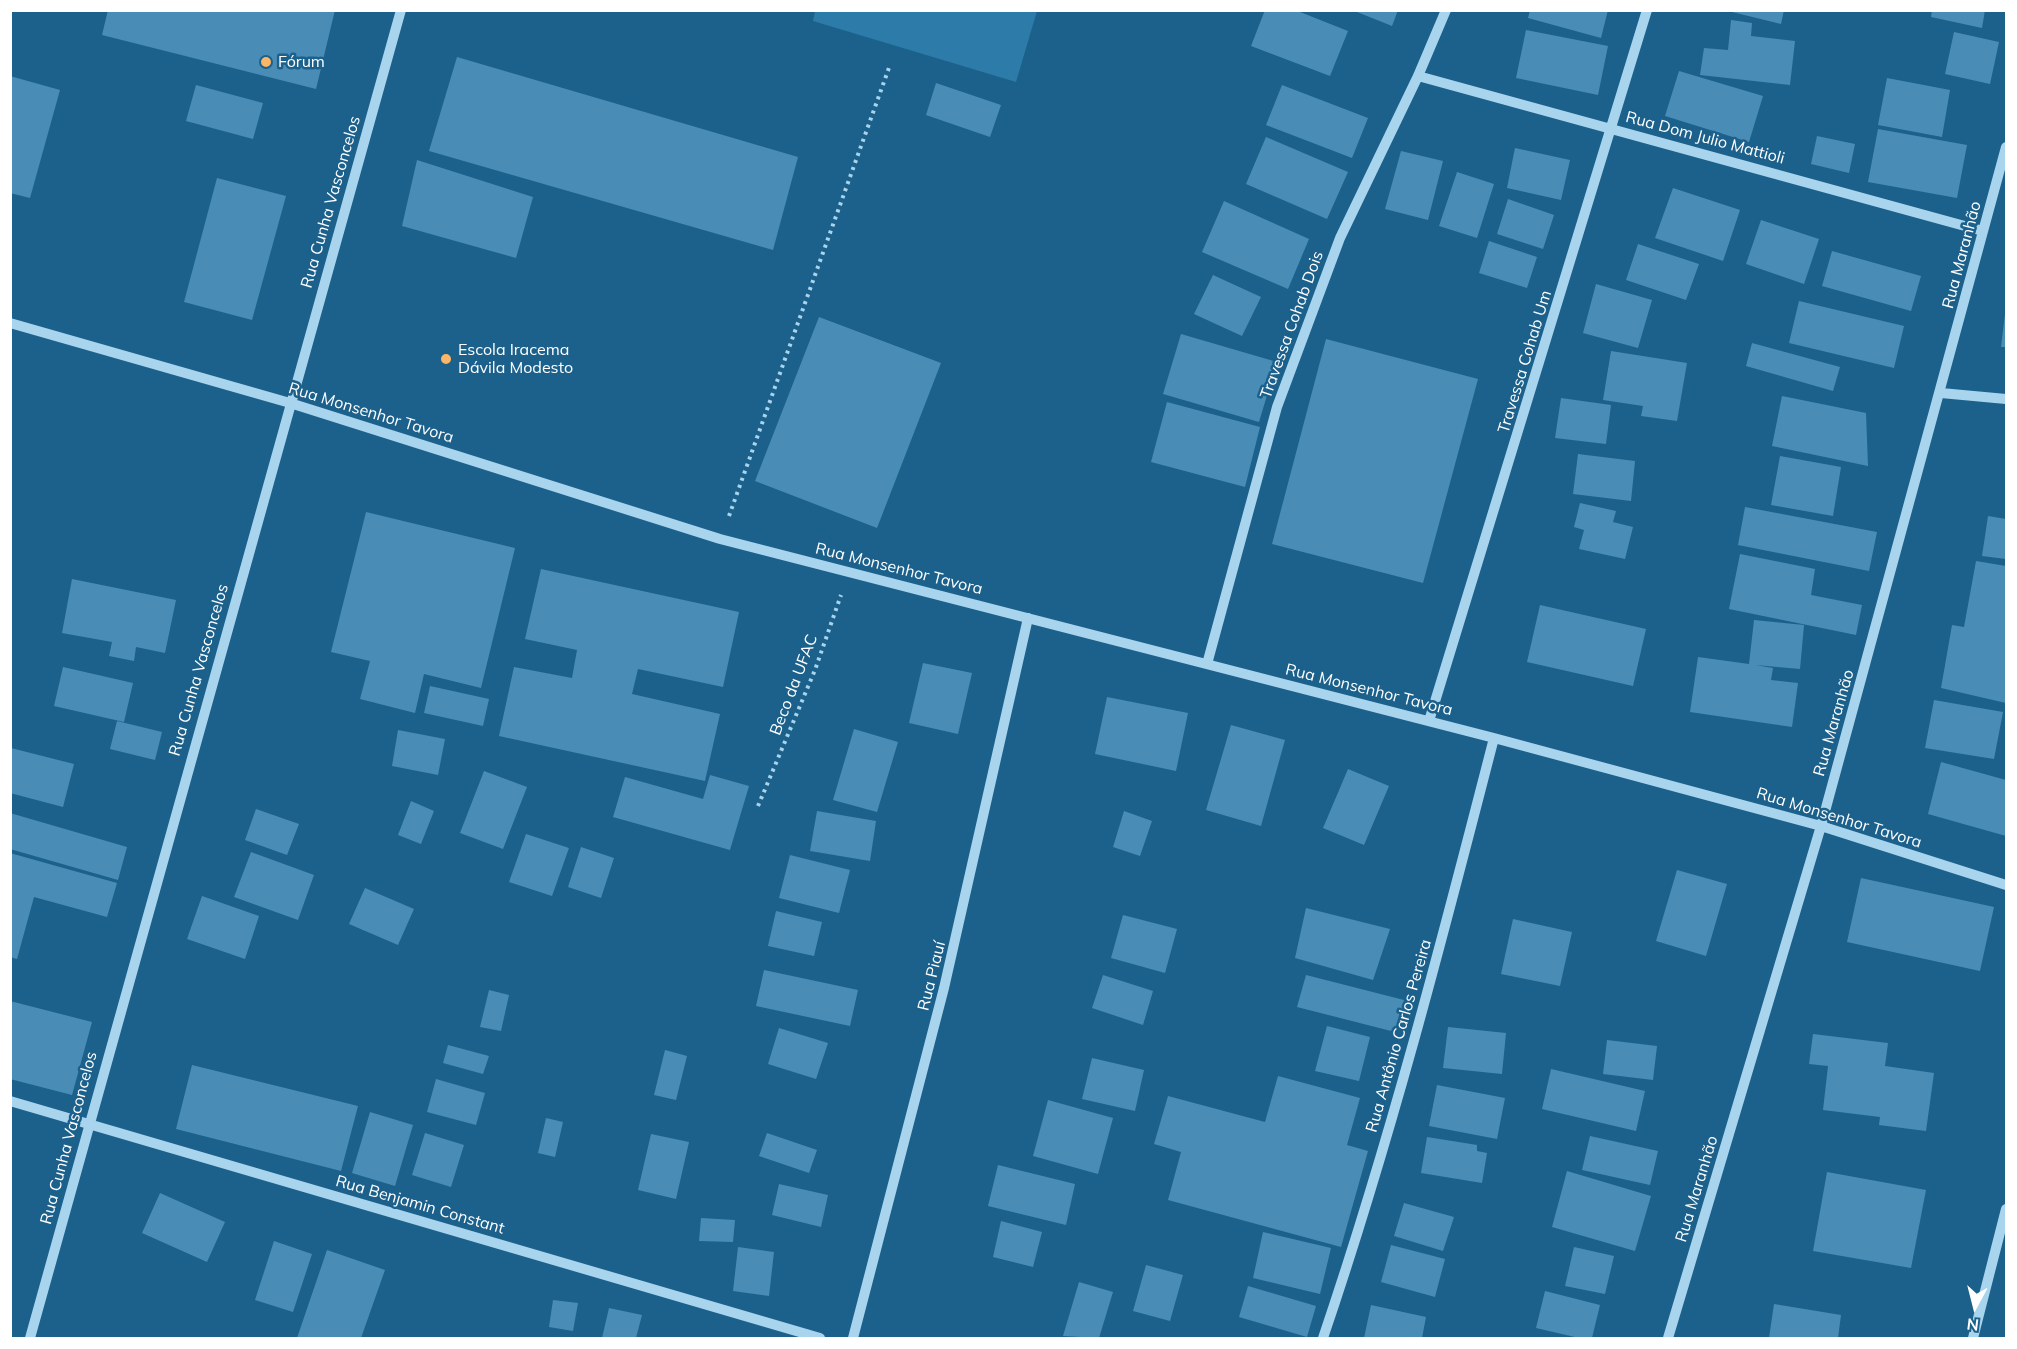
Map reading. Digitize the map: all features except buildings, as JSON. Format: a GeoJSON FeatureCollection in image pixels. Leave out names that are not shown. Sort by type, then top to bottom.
{"type":"FeatureCollection","features":[{"type":"Feature","properties":{"kind":"street","name":"Rua Cunha Vasconcelos"},"geometry":{"type":"LineString","coordinates":[[30,1338],[88,1122],[401,10]]}},
{"type":"Feature","properties":{"kind":"street","name":"Travessa Cohab Dois"},"geometry":{"type":"LineString","coordinates":[[1207,664],[1277,407],[1340,238],[1418,76],[1446,10]]}},
{"type":"Feature","properties":{"kind":"street","name":"Travessa Cohab Um"},"geometry":{"type":"LineString","coordinates":[[1429,721],[1613,128],[1647,10]]}},
{"type":"Feature","properties":{"kind":"street","name":"Rua Dom Julio Mattioli"},"geometry":{"type":"LineString","coordinates":[[1418,76],[1983,231]]}},
{"type":"Feature","properties":{"kind":"street","name":"Rua Maranhão"},"geometry":{"type":"LineString","coordinates":[[1668,1338],[1821,826],[2007,147]]}},
{"type":"Feature","properties":{"kind":"street","name":"Rua Monsenhor Tavora"},"geometry":{"type":"LineString","coordinates":[[10,323],[290,403],[720,539],[1494,738],[1821,826],[2007,885]]}},
{"type":"Feature","properties":{"kind":"street"},"geometry":{"type":"LineString","coordinates":[[1941,393],[2007,399]]}},
{"type":"Feature","properties":{"kind":"street","name":"Rua Piauí"},"geometry":{"type":"LineString","coordinates":[[853,1338],[947,977],[1028,618]]}},
{"type":"Feature","properties":{"kind":"street","name":"Rua Antônio Carlos Pereira"},"geometry":{"type":"LineString","coordinates":[[1323,1338],[1354,1247],[1428,994],[1494,738]]}},
{"type":"Feature","properties":{"kind":"street","name":"Rua Benjamin Constant"},"geometry":{"type":"LineString","coordinates":[[10,1101],[820,1338]]}},
{"type":"Feature","properties":{"kind":"street"},"geometry":{"type":"LineString","coordinates":[[1973,1338],[2007,1209]]}},
{"type":"Feature","properties":{"kind":"path"},"geometry":{"type":"LineString","coordinates":[[720,539],[890,65]]}},
{"type":"Feature","properties":{"kind":"path","name":"Beco da UFAC"},"geometry":{"type":"LineString","coordinates":[[758,806],[816,670],[849,572]]}},
{"type":"Feature","properties":{"kind":"shaded area"},"geometry":{"type":"Polygon","coordinates":[[[815,10],[1037,11],[1016,82],[813,21],[815,10]]]}},
{"type":"Feature","properties":{"kind":"place","name":"Fórum"},"geometry":{"type":"Point","coordinates":[266,62]}},
{"type":"Feature","properties":{"kind":"place","name":"Escola Iracema Dávila Modesto"},"geometry":{"type":"Point","coordinates":[446,359]}}]}
